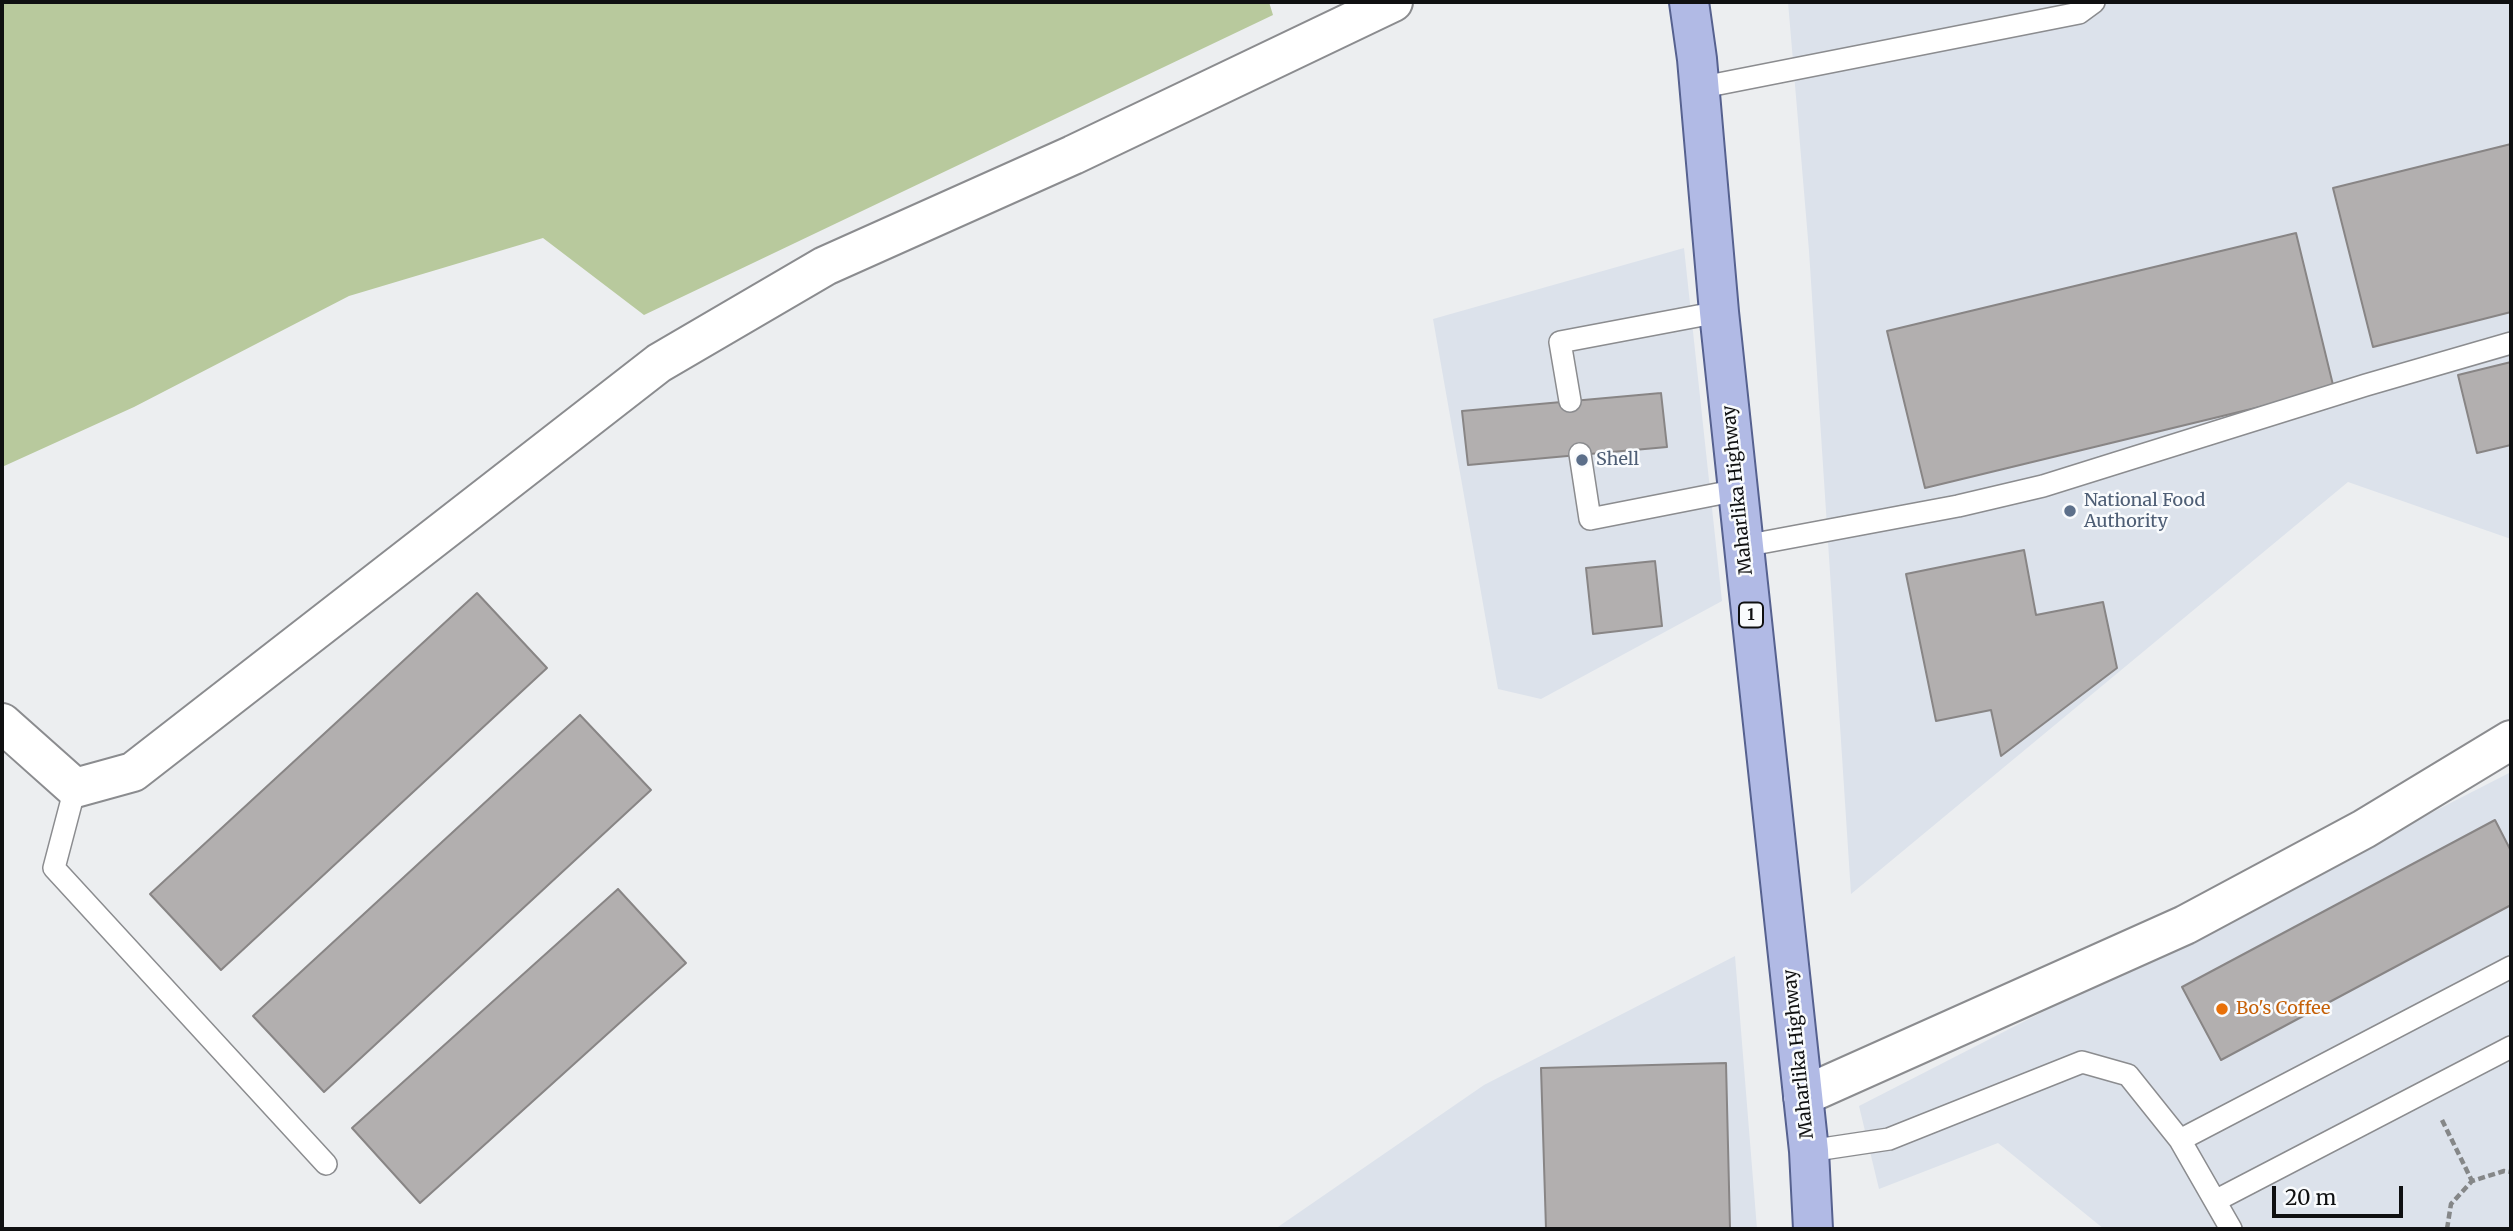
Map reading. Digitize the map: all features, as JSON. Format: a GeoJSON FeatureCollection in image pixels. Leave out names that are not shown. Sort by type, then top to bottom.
{"type":"FeatureCollection","features":[{"type":"Feature","properties":{"kind":"main road","name":"Maharlika Highway"},"geometry":{"type":"LineString","coordinates":[[1689,2],[1719,312],[1810,1151],[1813,1229]]}},
{"type":"Feature","properties":{"kind":"street"},"geometry":{"type":"LineString","coordinates":[[2,723],[75,788],[133,772],[648,372],[683,349],[825,266],[1073,155],[1393,2]]}},
{"type":"Feature","properties":{"kind":"street"},"geometry":{"type":"LineString","coordinates":[[1803,1096],[2185,925],[2364,828],[2511,740]]}},
{"type":"Feature","properties":{"kind":"lane"},"geometry":{"type":"LineString","coordinates":[[1698,88],[2079,13],[2094,2]]}},
{"type":"Feature","properties":{"kind":"lane"},"geometry":{"type":"LineString","coordinates":[[1570,401],[1560,342],[1719,312]]}},
{"type":"Feature","properties":{"kind":"lane"},"geometry":{"type":"LineString","coordinates":[[1744,546],[1958,506],[2043,486],[2366,385],[2511,343]]}},
{"type":"Feature","properties":{"kind":"lane"},"geometry":{"type":"LineString","coordinates":[[1580,454],[1590,519],[1738,489]]}},
{"type":"Feature","properties":{"kind":"lane"},"geometry":{"type":"LineString","coordinates":[[75,788],[54,868],[326,1164]]}},
{"type":"Feature","properties":{"kind":"lane"},"geometry":{"type":"LineString","coordinates":[[2180,1140],[2511,967]]}},
{"type":"Feature","properties":{"kind":"lane"},"geometry":{"type":"LineString","coordinates":[[2215,1201],[2511,1047]]}},
{"type":"Feature","properties":{"kind":"lane"},"geometry":{"type":"LineString","coordinates":[[1810,1151],[1889,1139],[2082,1062],[2128,1075],[2180,1140],[2231,1229]]}},
{"type":"Feature","properties":{"kind":"path"},"geometry":{"type":"LineString","coordinates":[[2427,1091],[2472,1181]]}},
{"type":"Feature","properties":{"kind":"path"},"geometry":{"type":"LineString","coordinates":[[2446,1229],[2451,1204],[2472,1181],[2504,1171],[2511,1172]]}},
{"type":"Feature","properties":{"kind":"shaded area","name":"National Food Authority"},"geometry":{"type":"Polygon","coordinates":[[[1788,2],[2511,2],[2511,539],[2348,482],[1851,894],[1809,251],[1788,2]]]}},
{"type":"Feature","properties":{"kind":"shaded area","name":"Shell"},"geometry":{"type":"Polygon","coordinates":[[[1684,248],[1722,601],[1541,699],[1498,689],[1433,319],[1684,248]]]}},
{"type":"Feature","properties":{"kind":"shaded area"},"geometry":{"type":"Polygon","coordinates":[[[2511,772],[2511,1229],[2104,1229],[1998,1143],[1879,1189],[1859,1106],[2511,772]]]}},
{"type":"Feature","properties":{"kind":"shaded area"},"geometry":{"type":"Polygon","coordinates":[[[1735,956],[1757,1229],[1275,1229],[1484,1085],[1735,956]]]}},
{"type":"Feature","properties":{"kind":"green space"},"geometry":{"type":"Polygon","coordinates":[[[2,2],[1269,2],[1273,15],[644,315],[543,238],[349,296],[134,407],[2,467],[2,2]]]}},
{"type":"Feature","properties":{"kind":"building"},"geometry":{"type":"Polygon","coordinates":[[[2511,144],[2511,312],[2373,347],[2333,188],[2511,144]]]}},
{"type":"Feature","properties":{"kind":"building"},"geometry":{"type":"Polygon","coordinates":[[[2296,233],[2334,389],[1925,488],[1887,331],[2296,233]]]}},
{"type":"Feature","properties":{"kind":"building"},"geometry":{"type":"Polygon","coordinates":[[[2511,362],[2511,445],[2477,453],[2458,375],[2511,362]]]}},
{"type":"Feature","properties":{"kind":"building"},"geometry":{"type":"Polygon","coordinates":[[[1661,393],[1667,447],[1468,465],[1462,411],[1661,393]]]}},
{"type":"Feature","properties":{"kind":"building"},"geometry":{"type":"Polygon","coordinates":[[[2024,550],[2036,615],[2103,602],[2117,668],[2001,756],[1991,710],[1936,721],[1906,574],[2024,550]]]}},
{"type":"Feature","properties":{"kind":"building"},"geometry":{"type":"Polygon","coordinates":[[[1655,561],[1662,626],[1593,634],[1586,568],[1655,561]]]}},
{"type":"Feature","properties":{"kind":"building"},"geometry":{"type":"Polygon","coordinates":[[[477,593],[547,668],[221,970],[150,894],[477,593]]]}},
{"type":"Feature","properties":{"kind":"building"},"geometry":{"type":"Polygon","coordinates":[[[580,715],[651,790],[324,1092],[253,1016],[580,715]]]}},
{"type":"Feature","properties":{"kind":"building"},"geometry":{"type":"Polygon","coordinates":[[[2495,820],[2511,851],[2511,905],[2221,1060],[2182,987],[2495,820]]]}},
{"type":"Feature","properties":{"kind":"building"},"geometry":{"type":"Polygon","coordinates":[[[618,889],[686,963],[420,1203],[352,1128],[618,889]]]}},
{"type":"Feature","properties":{"kind":"building"},"geometry":{"type":"Polygon","coordinates":[[[1726,1063],[1730,1228],[1546,1229],[1541,1068],[1726,1063]]]}},
{"type":"Feature","properties":{"kind":"place","name":"Shell"},"geometry":{"type":"Point","coordinates":[1582,460]}},
{"type":"Feature","properties":{"kind":"place","name":"National Food Authority"},"geometry":{"type":"Point","coordinates":[2070,511]}},
{"type":"Feature","properties":{"kind":"place","name":"Bo's Coffee"},"geometry":{"type":"Point","coordinates":[2222,1009]}}]}
